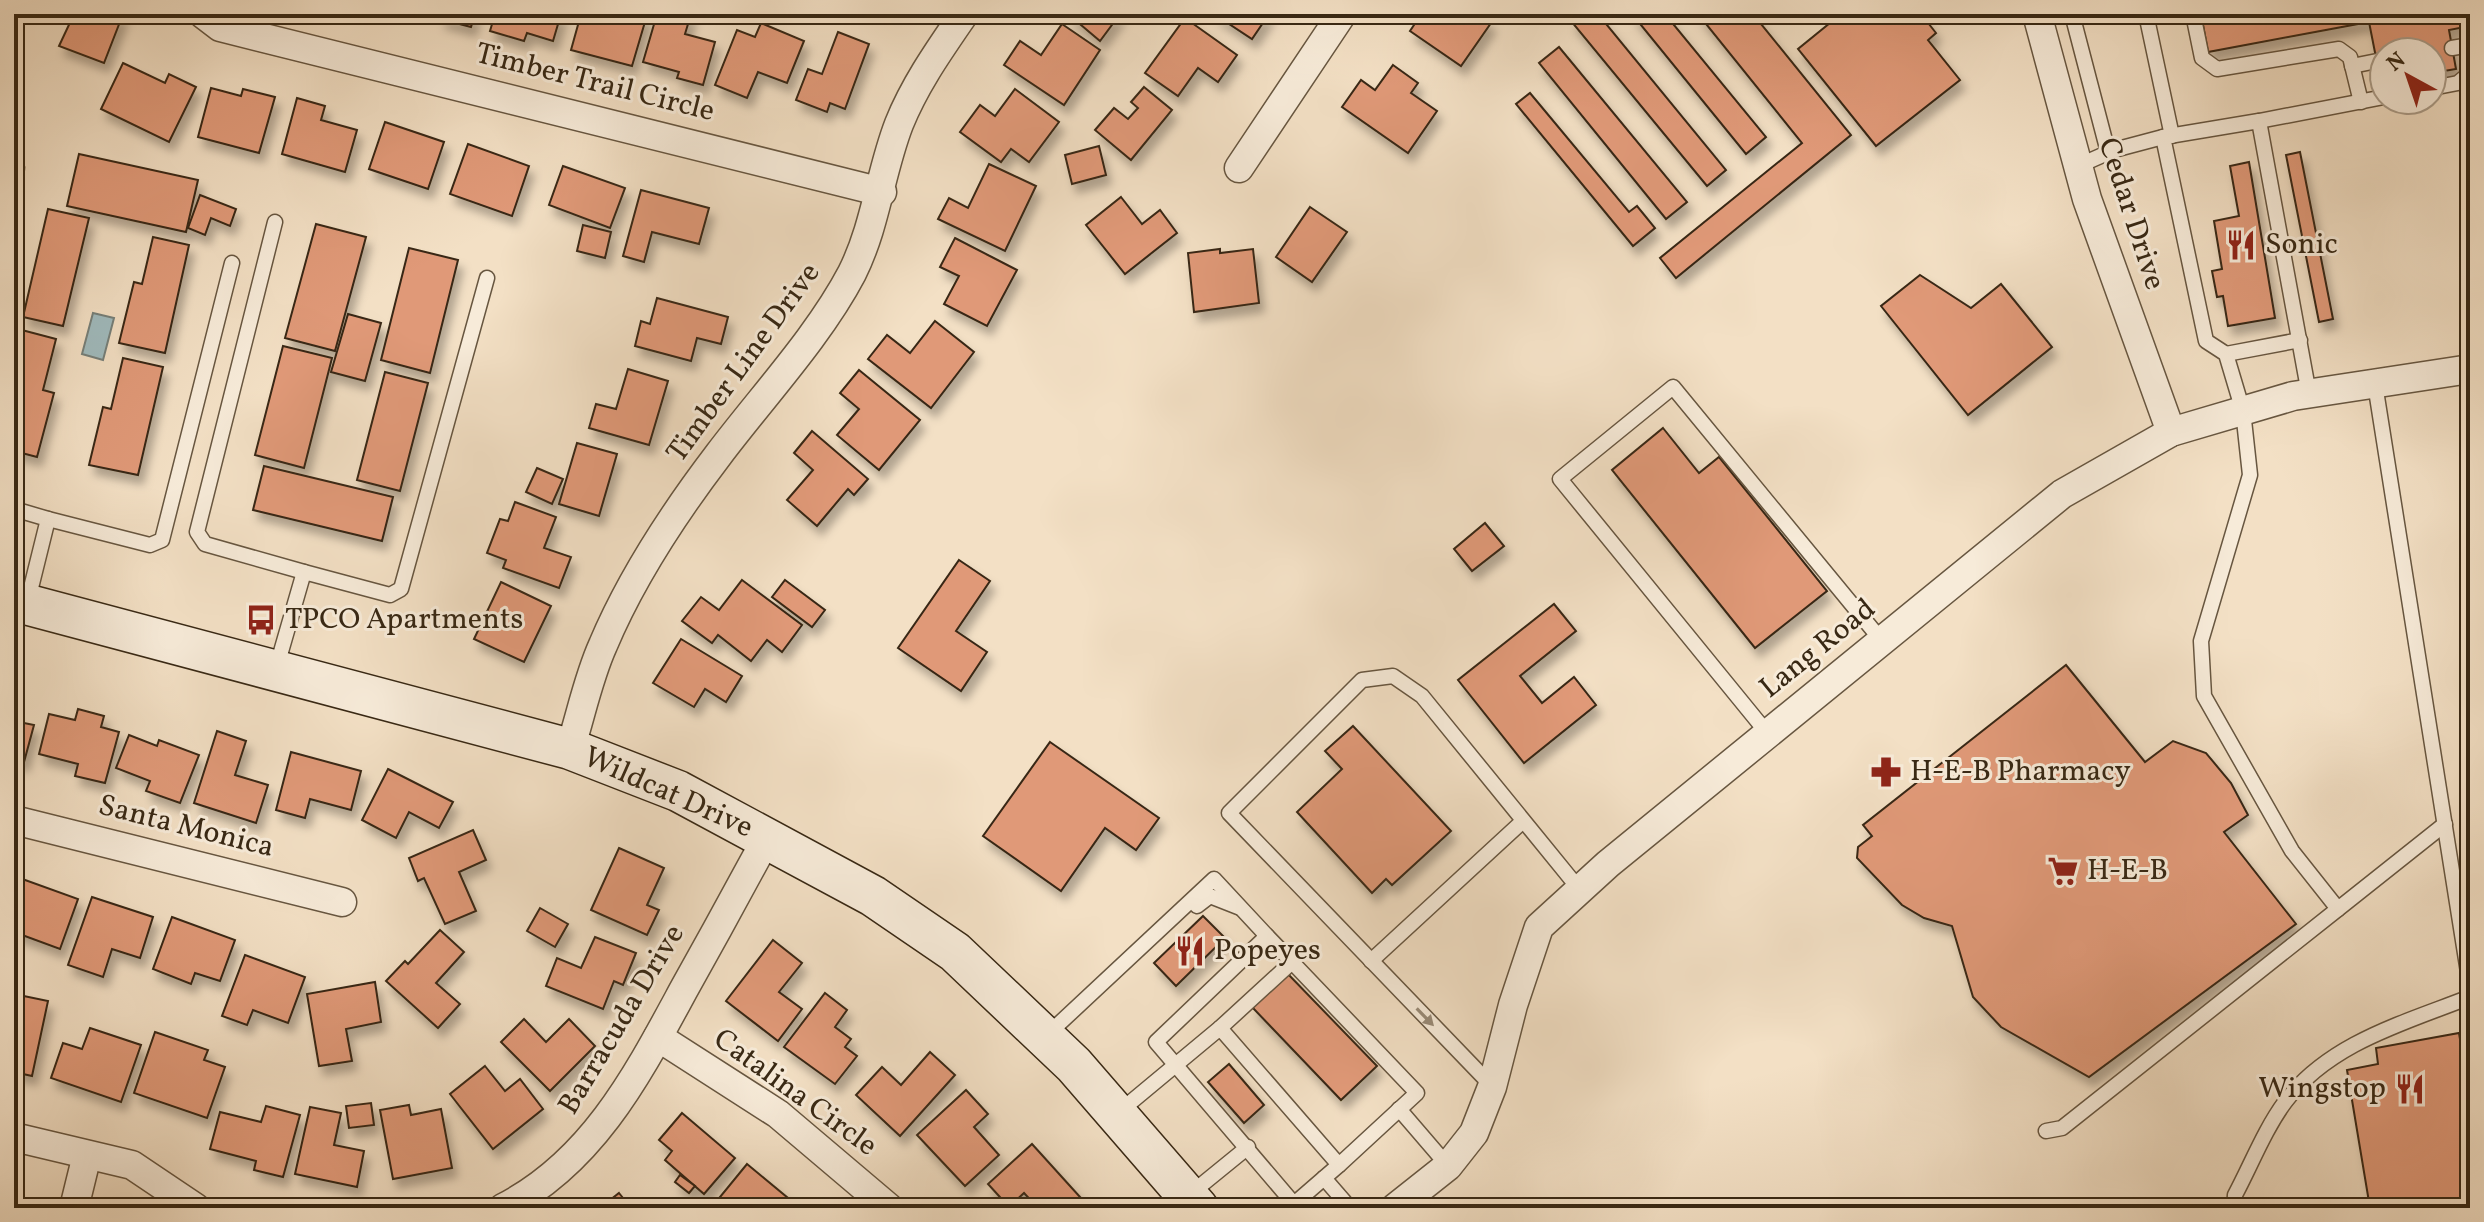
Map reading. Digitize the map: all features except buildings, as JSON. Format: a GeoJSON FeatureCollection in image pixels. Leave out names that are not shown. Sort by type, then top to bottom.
{"type":"FeatureCollection","features":[{"type":"Feature","properties":{"kind":"main road","name":"Wildcat Drive"},"geometry":{"type":"LineString","coordinates":[[20,603],[570,749],[678,791],[873,896],[955,952],[1046,1036],[1193,1202]]}},
{"type":"Feature","properties":{"kind":"street","name":"Timber Trail Circle"},"geometry":{"type":"LineString","coordinates":[[203,14],[220,27],[882,192]]}},
{"type":"Feature","properties":{"kind":"street","name":"Timber Line Drive"},"geometry":{"type":"LineString","coordinates":[[570,749],[601,647],[630,588],[662,534],[716,457],[844,286],[872,228],[898,126],[910,99],[964,14]]}},
{"type":"Feature","properties":{"kind":"street"},"geometry":{"type":"LineString","coordinates":[[1239,168],[1342,14]]}},
{"type":"Feature","properties":{"kind":"street","name":"Cedar Drive"},"geometry":{"type":"LineString","coordinates":[[2037,14],[2078,166],[2171,432]]}},
{"type":"Feature","properties":{"kind":"street","name":"Lang Road"},"geometry":{"type":"LineString","coordinates":[[1395,1208],[1448,1166],[1474,1133],[1492,1087],[1513,1005],[1539,927],[1768,734],[2062,494],[2171,432],[2309,394],[2470,369]]}},
{"type":"Feature","properties":{"kind":"street","name":"Santa Monica"},"geometry":{"type":"LineString","coordinates":[[14,820],[342,902]]}},
{"type":"Feature","properties":{"kind":"street","name":"Barracuda Drive"},"geometry":{"type":"LineString","coordinates":[[503,1208],[539,1187],[573,1158],[607,1121],[658,1037],[767,838]]}},
{"type":"Feature","properties":{"kind":"street","name":"Catalina Circle"},"geometry":{"type":"LineString","coordinates":[[658,1037],[778,1114],[889,1208]]}},
{"type":"Feature","properties":{"kind":"street"},"geometry":{"type":"LineString","coordinates":[[14,1137],[132,1165],[196,1208]]}},
{"type":"Feature","properties":{"kind":"street"},"geometry":{"type":"LineString","coordinates":[[74,1208],[87,1155]]}},
{"type":"Feature","properties":{"kind":"lane"},"geometry":{"type":"LineString","coordinates":[[2072,14],[2108,152]]}},
{"type":"Feature","properties":{"kind":"lane"},"geometry":{"type":"LineString","coordinates":[[2146,14],[2206,341],[2226,354],[2243,411],[2250,475],[2201,641],[2204,696],[2292,851],[2338,909]]}},
{"type":"Feature","properties":{"kind":"lane"},"geometry":{"type":"LineString","coordinates":[[2193,14],[2202,58],[2217,69],[2339,49],[2350,57],[2361,102]]}},
{"type":"Feature","properties":{"kind":"lane"},"geometry":{"type":"LineString","coordinates":[[2452,48],[2470,45]]}},
{"type":"Feature","properties":{"kind":"lane"},"geometry":{"type":"LineString","coordinates":[[2352,66],[2368,63]]}},
{"type":"Feature","properties":{"kind":"lane"},"geometry":{"type":"LineString","coordinates":[[2448,85],[2458,83],[2470,73]]}},
{"type":"Feature","properties":{"kind":"lane"},"geometry":{"type":"LineString","coordinates":[[2078,166],[2108,152],[2167,136],[2368,100]]}},
{"type":"Feature","properties":{"kind":"lane"},"geometry":{"type":"LineString","coordinates":[[2259,121],[2309,394]]}},
{"type":"Feature","properties":{"kind":"lane"},"geometry":{"type":"LineString","coordinates":[[275,222],[197,532],[205,544],[390,595],[401,589],[487,278]]}},
{"type":"Feature","properties":{"kind":"lane"},"geometry":{"type":"LineString","coordinates":[[14,509],[150,545],[162,540],[232,263]]}},
{"type":"Feature","properties":{"kind":"lane"},"geometry":{"type":"LineString","coordinates":[[2226,354],[2300,340]]}},
{"type":"Feature","properties":{"kind":"lane"},"geometry":{"type":"LineString","coordinates":[[2375,384],[2470,985]]}},
{"type":"Feature","properties":{"kind":"lane"},"geometry":{"type":"LineString","coordinates":[[1768,734],[1560,479],[1673,387],[1882,641]]}},
{"type":"Feature","properties":{"kind":"lane"},"geometry":{"type":"LineString","coordinates":[[20,603],[48,519]]}},
{"type":"Feature","properties":{"kind":"lane"},"geometry":{"type":"LineString","coordinates":[[275,673],[304,572]]}},
{"type":"Feature","properties":{"kind":"lane"},"geometry":{"type":"LineString","coordinates":[[1492,1087],[1229,813],[1362,680],[1393,676],[1422,696],[1580,890]]}},
{"type":"Feature","properties":{"kind":"lane"},"geometry":{"type":"LineString","coordinates":[[1371,961],[1523,821]]}},
{"type":"Feature","properties":{"kind":"lane"},"geometry":{"type":"LineString","coordinates":[[2046,1131],[2062,1128],[2445,824]]}},
{"type":"Feature","properties":{"kind":"lane"},"geometry":{"type":"LineString","coordinates":[[1046,1036],[1214,879],[1417,1093],[1294,1204],[1156,1042],[1267,936]]}},
{"type":"Feature","properties":{"kind":"lane"},"geometry":{"type":"LineString","coordinates":[[1115,1115],[1220,1028],[1292,962]]}},
{"type":"Feature","properties":{"kind":"lane"},"geometry":{"type":"LineString","coordinates":[[2234,1208],[2235,1195],[2284,1103],[2316,1069],[2370,1036],[2470,997]]}},
{"type":"Feature","properties":{"kind":"lane"},"geometry":{"type":"LineString","coordinates":[[1220,1028],[1339,1165]]}},
{"type":"Feature","properties":{"kind":"lane"},"geometry":{"type":"LineString","coordinates":[[1399,1109],[1448,1166]]}},
{"type":"Feature","properties":{"kind":"lane"},"geometry":{"type":"LineString","coordinates":[[1193,1202],[1248,1147]]}},
{"type":"Feature","properties":{"kind":"lane"},"geometry":{"type":"LineString","coordinates":[[1324,1178],[1350,1208]]}},
{"type":"Feature","properties":{"kind":"water"},"geometry":{"type":"Polygon","coordinates":[[[93,313],[114,318],[103,360],[82,354],[93,313]]]}},
{"type":"Feature","properties":{"kind":"place","name":"Sonic"},"geometry":{"type":"Point","coordinates":[2241,245]}},
{"type":"Feature","properties":{"kind":"place","name":"TPCO Apartments"},"geometry":{"type":"Point","coordinates":[261,620]}},
{"type":"Feature","properties":{"kind":"place","name":"H-E-B Pharmacy"},"geometry":{"type":"Point","coordinates":[1886,772]}},
{"type":"Feature","properties":{"kind":"place","name":"H-E-B"},"geometry":{"type":"Point","coordinates":[2063,871]}},
{"type":"Feature","properties":{"kind":"place","name":"Popeyes"},"geometry":{"type":"Point","coordinates":[1190,951]}},
{"type":"Feature","properties":{"kind":"place","name":"Wingstop"},"geometry":{"type":"Point","coordinates":[2410,1089]}}]}
